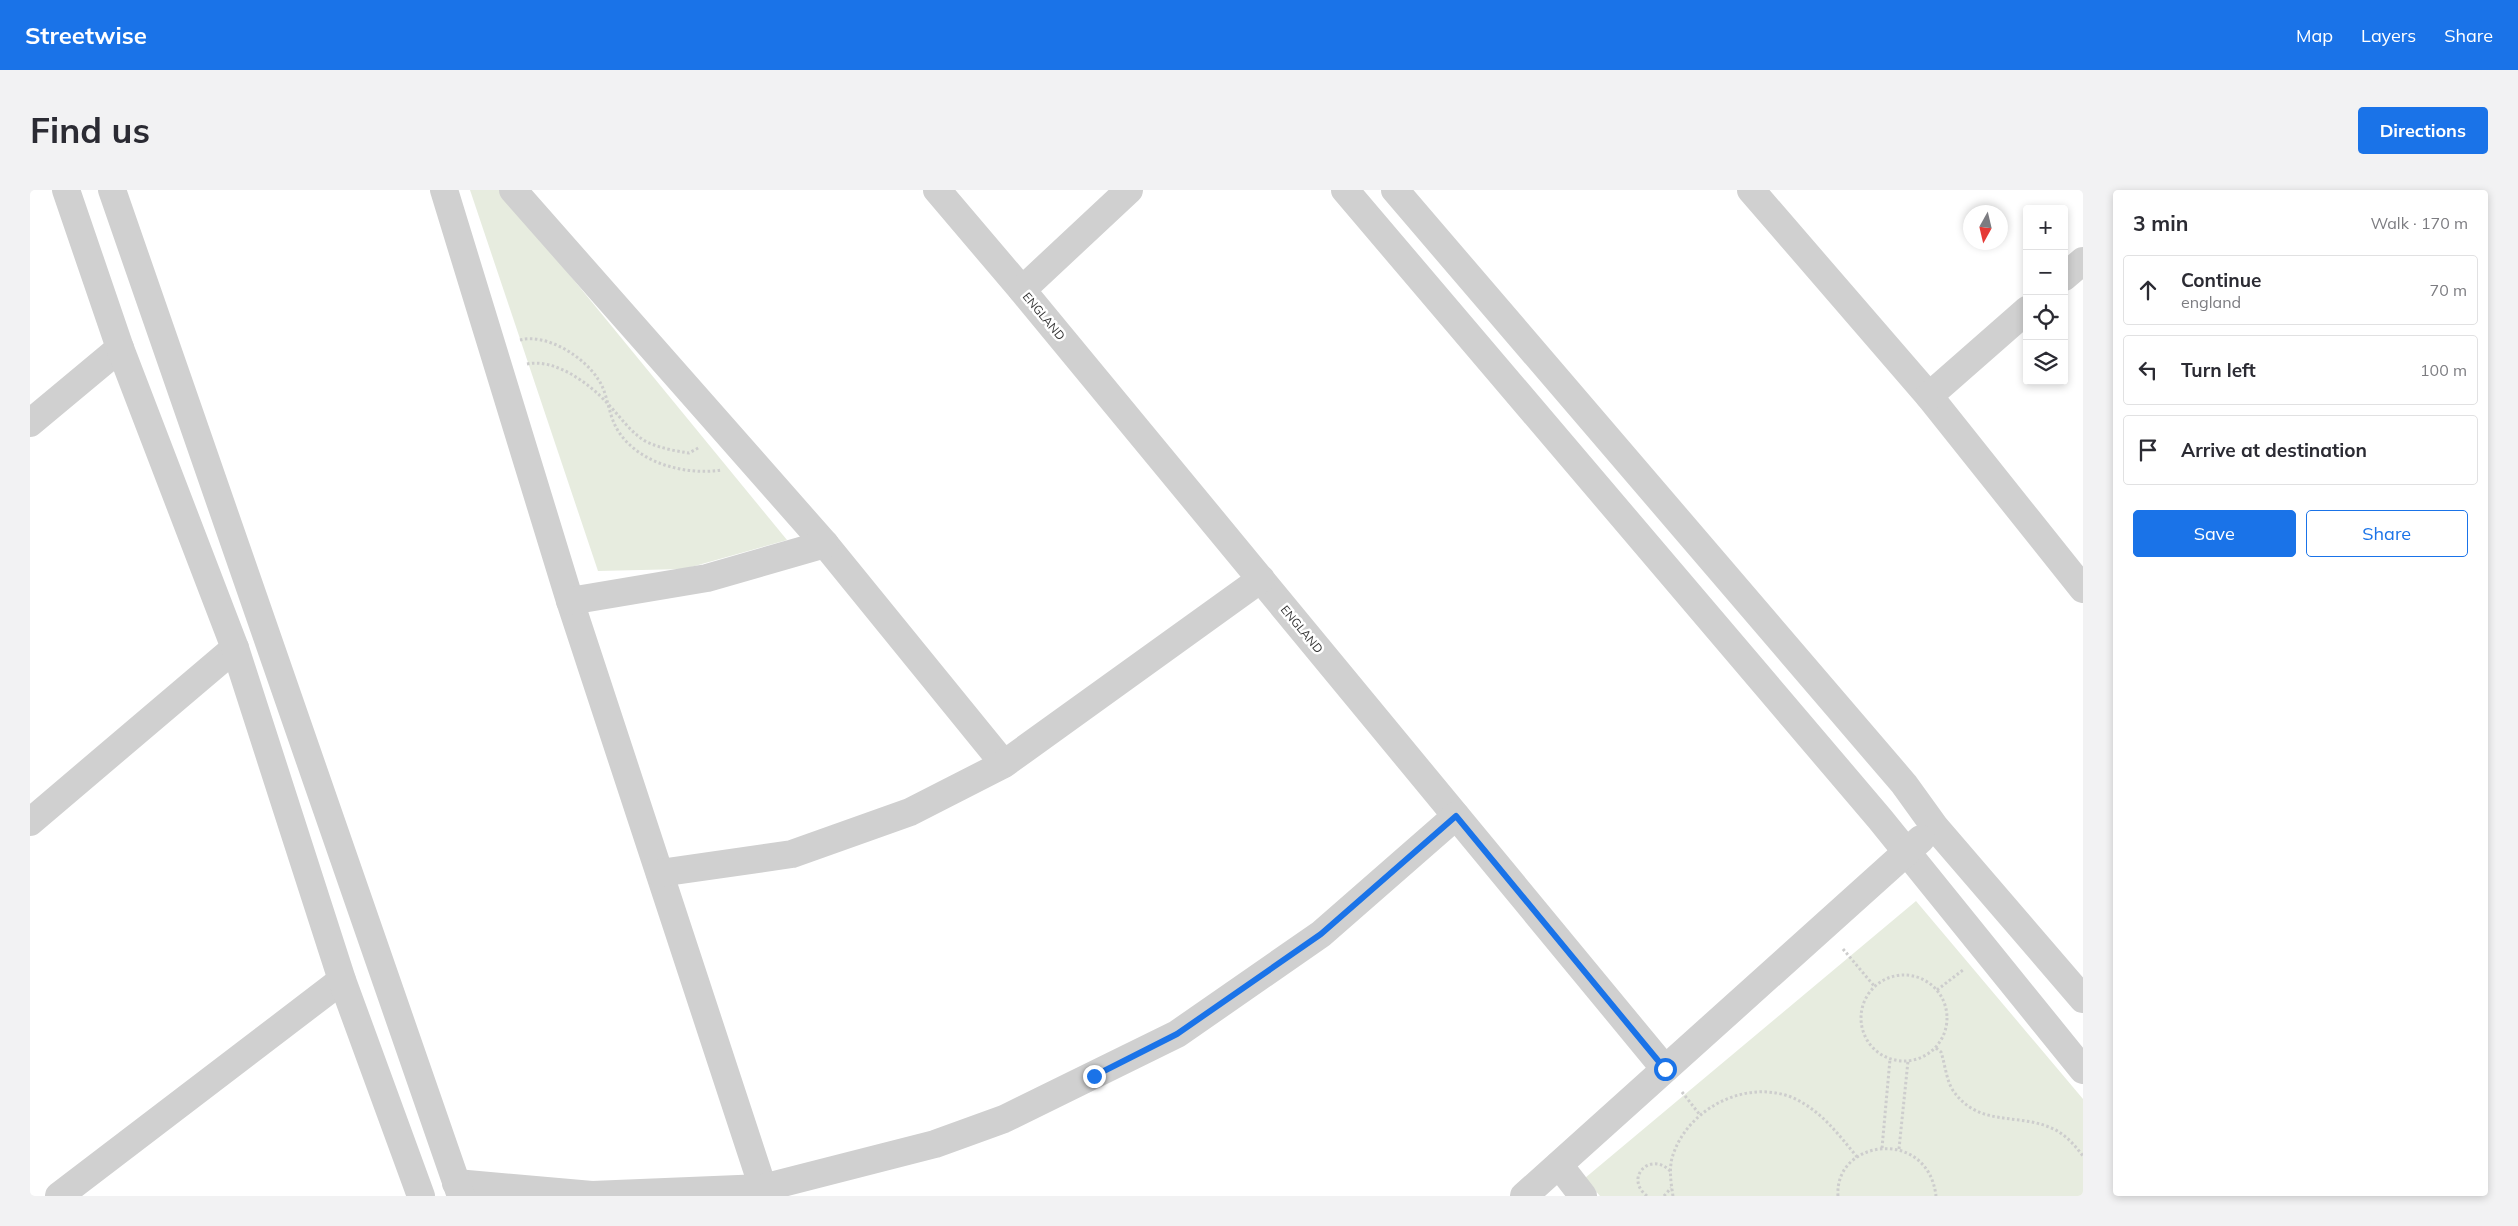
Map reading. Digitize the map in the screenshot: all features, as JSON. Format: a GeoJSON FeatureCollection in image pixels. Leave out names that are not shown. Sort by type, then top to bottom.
{"type":"FeatureCollection","features":[{"type":"Feature","properties":{"kind":"street"},"geometry":{"type":"LineString","coordinates":[[66,190],[120,348],[235,648],[342,980],[422,1196]]}},
{"type":"Feature","properties":{"kind":"street"},"geometry":{"type":"LineString","coordinates":[[112,190],[458,1190],[592,1195],[764,1188],[935,1144],[1004,1119],[1177,1034],[1321,934],[1456,816]]}},
{"type":"Feature","properties":{"kind":"street"},"geometry":{"type":"LineString","coordinates":[[444,190],[570,601],[764,1188]]}},
{"type":"Feature","properties":{"kind":"street"},"geometry":{"type":"LineString","coordinates":[[513,190],[825,544],[1004,764]]}},
{"type":"Feature","properties":{"kind":"street","name":"ENGLAND"},"geometry":{"type":"LineString","coordinates":[[937,190],[1022,290],[1665,1069]]}},
{"type":"Feature","properties":{"kind":"street"},"geometry":{"type":"LineString","coordinates":[[1022,290],[1130,190]]}},
{"type":"Feature","properties":{"kind":"street"},"geometry":{"type":"LineString","coordinates":[[1345,190],[1906,851],[2083,1070]]}},
{"type":"Feature","properties":{"kind":"street"},"geometry":{"type":"LineString","coordinates":[[1751,190],[1929,396],[2083,589]]}},
{"type":"Feature","properties":{"kind":"street"},"geometry":{"type":"LineString","coordinates":[[1399,191],[1904,784],[1935,827],[2082,995]]}},
{"type":"Feature","properties":{"kind":"street"},"geometry":{"type":"LineString","coordinates":[[2068,274],[2083,261]]}},
{"type":"Feature","properties":{"kind":"street"},"geometry":{"type":"LineString","coordinates":[[1929,396],[2023,314]]}},
{"type":"Feature","properties":{"kind":"street"},"geometry":{"type":"LineString","coordinates":[[30,423],[120,348]]}},
{"type":"Feature","properties":{"kind":"street"},"geometry":{"type":"LineString","coordinates":[[570,601],[707,578],[825,544]]}},
{"type":"Feature","properties":{"kind":"street"},"geometry":{"type":"LineString","coordinates":[[660,873],[792,854],[910,812],[1004,764],[1261,579]]}},
{"type":"Feature","properties":{"kind":"street"},"geometry":{"type":"LineString","coordinates":[[30,822],[235,648]]}},
{"type":"Feature","properties":{"kind":"street"},"geometry":{"type":"LineString","coordinates":[[1524,1196],[1906,851],[1935,827]]}},
{"type":"Feature","properties":{"kind":"street"},"geometry":{"type":"LineString","coordinates":[[70,1192],[342,980]]}},
{"type":"Feature","properties":{"kind":"street"},"geometry":{"type":"LineString","coordinates":[[1559,1165],[1583,1196]]}},
{"type":"Feature","properties":{"kind":"path"},"geometry":{"type":"LineString","coordinates":[[497,362],[524,339],[540,339],[552,343],[580,360],[599,379],[617,429],[626,441],[636,451],[663,464],[682,470],[712,472],[724,470],[748,456]]}},
{"type":"Feature","properties":{"kind":"path"},"geometry":{"type":"LineString","coordinates":[[497,362],[542,364],[578,378],[645,440],[675,451],[690,453],[702,446],[722,427]]}},
{"type":"Feature","properties":{"kind":"path"},"geometry":{"type":"LineString","coordinates":[[1824,926],[1875,987]]}},
{"type":"Feature","properties":{"kind":"path"},"geometry":{"type":"LineString","coordinates":[[1905,975],[1919,978],[1932,984],[1941,995],[1947,1008],[1948,1022],[1944,1036],[1936,1048],[1925,1057],[1908,1061],[1890,1059],[1872,1048],[1864,1036],[1861,1022],[1862,1008],[1868,994],[1875,987],[1890,977],[1905,975]]}},
{"type":"Feature","properties":{"kind":"path"},"geometry":{"type":"LineString","coordinates":[[1936,1048],[1941,1052],[1952,1088],[1972,1108],[1994,1118],[2048,1126],[2074,1144],[2083,1156]]}},
{"type":"Feature","properties":{"kind":"path"},"geometry":{"type":"LineString","coordinates":[[1882,1148],[1890,1059]]}},
{"type":"Feature","properties":{"kind":"path"},"geometry":{"type":"LineString","coordinates":[[1899,1149],[1908,1061]]}},
{"type":"Feature","properties":{"kind":"path"},"geometry":{"type":"LineString","coordinates":[[1673,1196],[1670,1172],[1673,1158],[1685,1131],[1706,1110],[1732,1096],[1761,1092],[1790,1097],[1816,1110],[1858,1158]]}},
{"type":"Feature","properties":{"kind":"path"},"geometry":{"type":"LineString","coordinates":[[1838,1196],[1840,1178],[1858,1158],[1865,1152],[1882,1148],[1899,1149],[1915,1157],[1927,1168],[1934,1184],[1936,1196]]}},
{"type":"Feature","properties":{"kind":"path"},"geometry":{"type":"LineString","coordinates":[[1647,1196],[1639,1187],[1638,1182],[1641,1170],[1656,1163],[1662,1164],[1670,1172]]}},
{"type":"Feature","properties":{"kind":"path"},"geometry":{"type":"LineString","coordinates":[[1664,1196],[1671,1188]]}},
{"type":"Feature","properties":{"kind":"shaded area"},"geometry":{"type":"Polygon","coordinates":[[[470,190],[500,190],[787,540],[684,569],[598,571],[470,190]]]}},
{"type":"Feature","properties":{"kind":"shaded area"},"geometry":{"type":"Polygon","coordinates":[[[1916,901],[2083,1099],[2083,1196],[1600,1196],[1585,1178],[1916,901]]]}},
{"type":"Feature","properties":{"kind":"route"},"geometry":{"type":"LineString","coordinates":[[1094,1076],[1177,1034],[1321,934],[1456,816],[1665,1069]]}}]}
